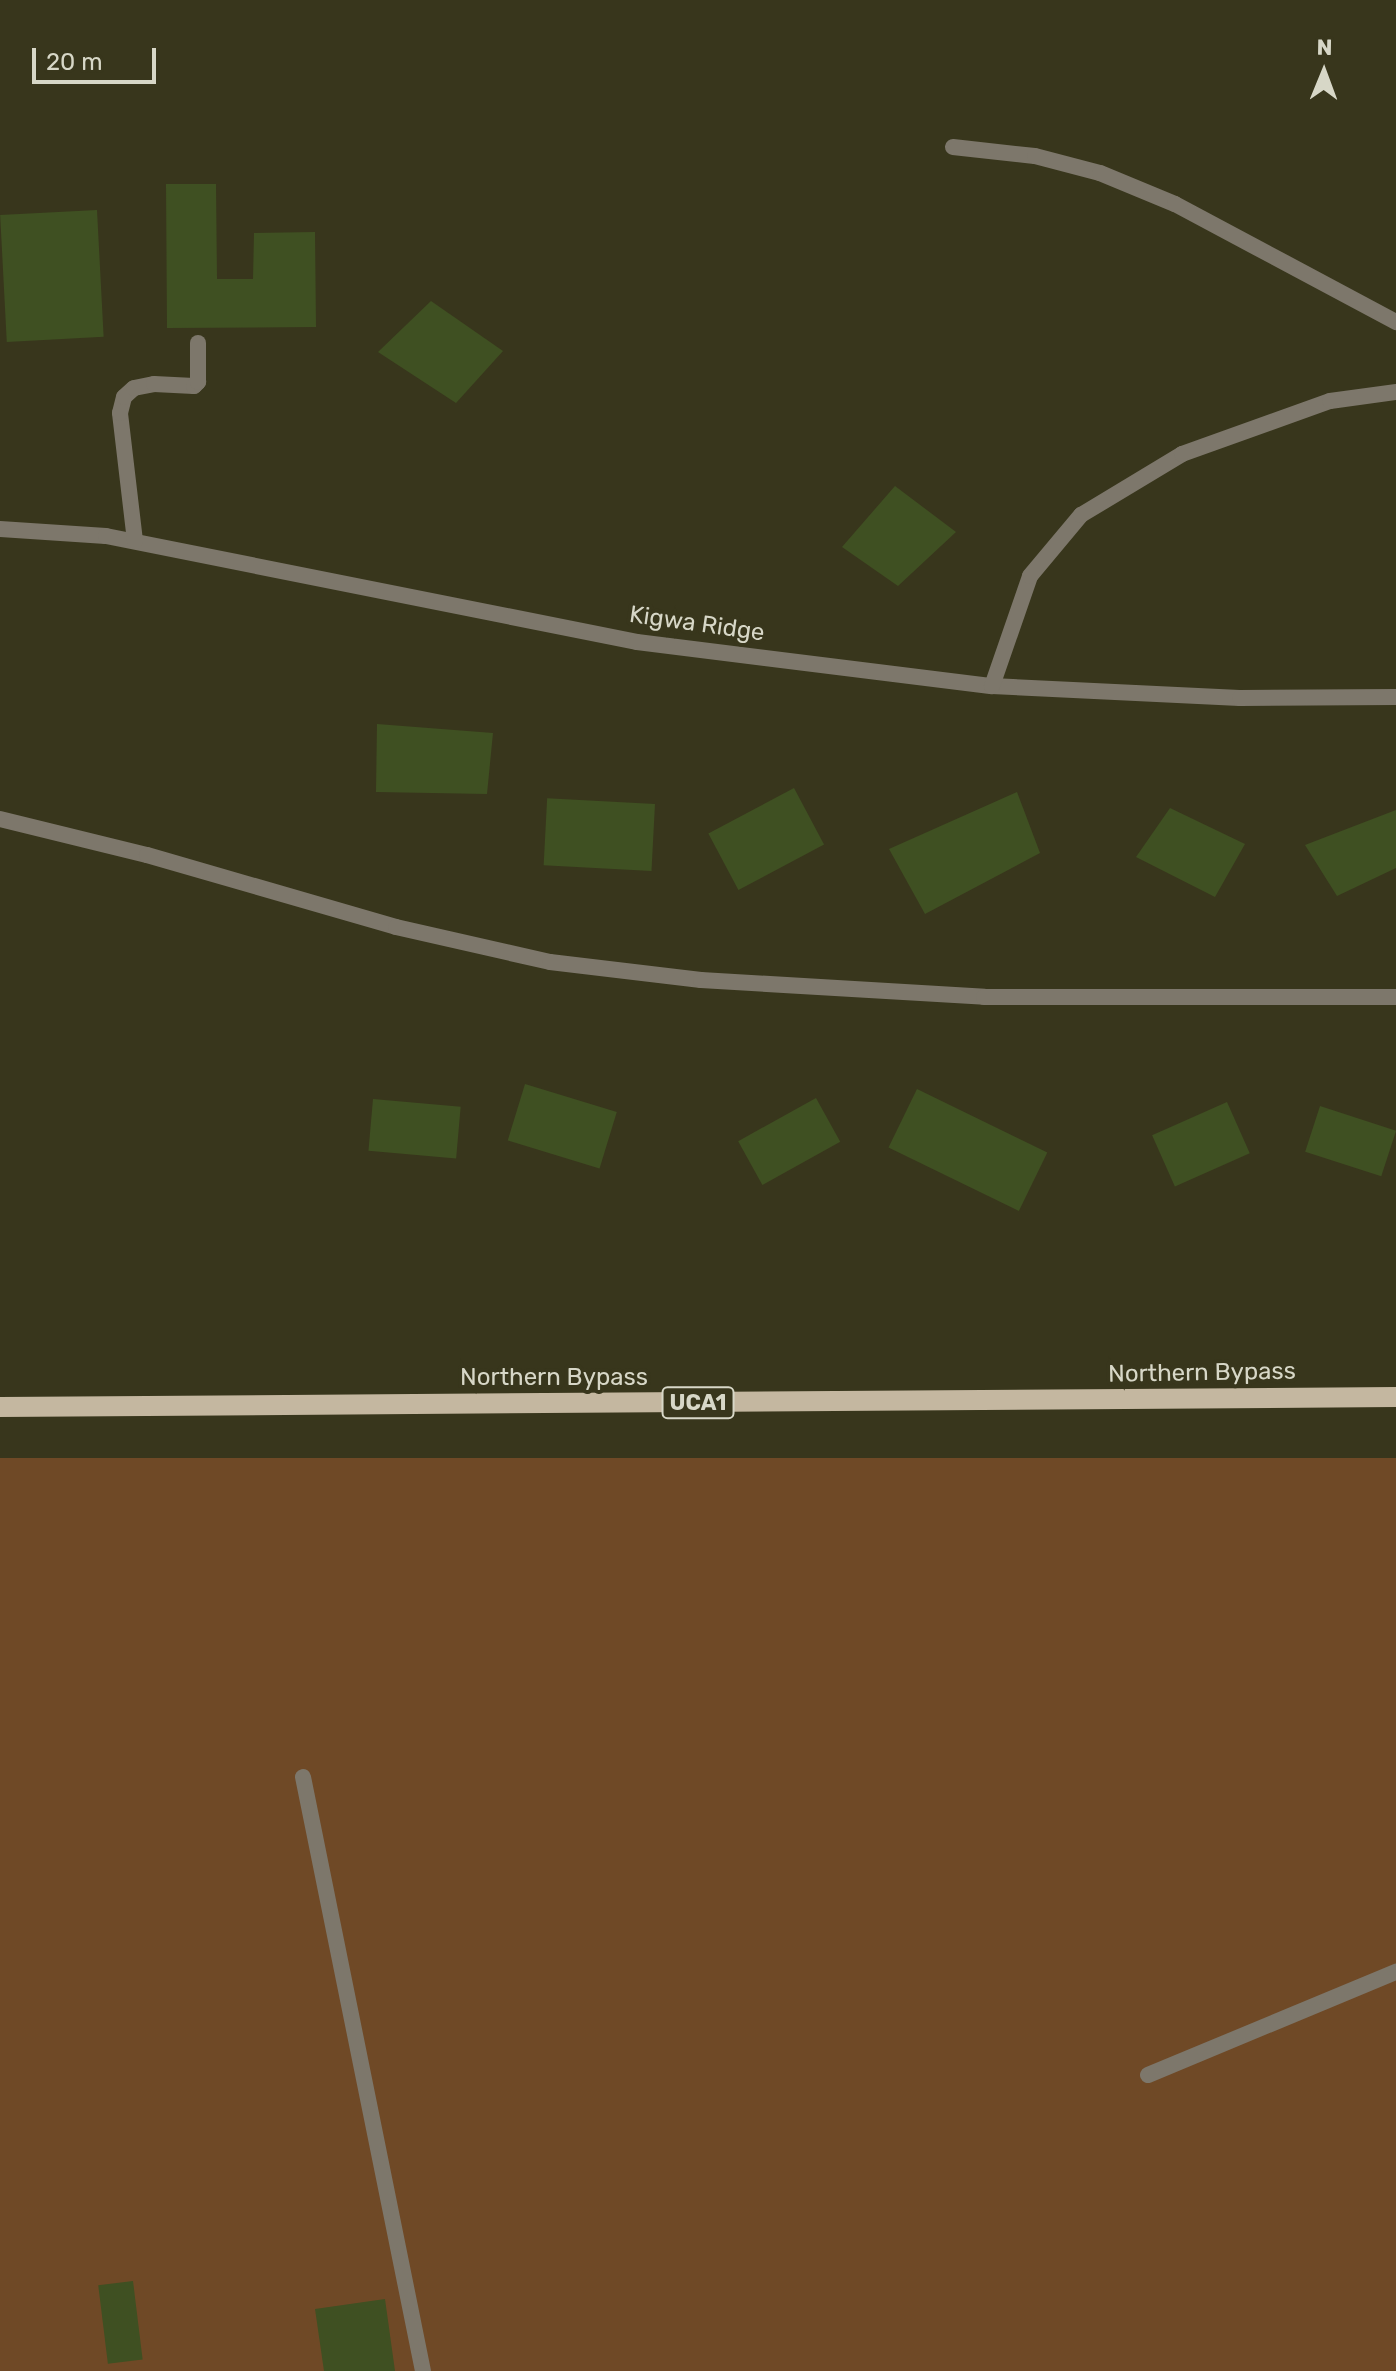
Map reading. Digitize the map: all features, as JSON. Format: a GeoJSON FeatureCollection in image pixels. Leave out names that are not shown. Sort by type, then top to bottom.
{"type":"FeatureCollection","features":[{"type":"Feature","properties":{"kind":"main road","name":"Northern Bypass"},"geometry":{"type":"LineString","coordinates":[[0,1407],[1396,1397]]}},
{"type":"Feature","properties":{"kind":"street"},"geometry":{"type":"LineString","coordinates":[[953,147],[1035,156],[1100,173],[1175,204],[1396,322]]}},
{"type":"Feature","properties":{"kind":"street"},"geometry":{"type":"LineString","coordinates":[[135,541],[120,413],[124,397],[134,388],[154,384],[194,386],[198,382],[198,343]]}},
{"type":"Feature","properties":{"kind":"street"},"geometry":{"type":"LineString","coordinates":[[992,686],[1030,576],[1081,515],[1182,454],[1330,401],[1396,392]]}},
{"type":"Feature","properties":{"kind":"street","name":"Kigwa Ridge"},"geometry":{"type":"LineString","coordinates":[[0,529],[135,541],[637,642],[992,686],[1240,698],[1396,697]]}},
{"type":"Feature","properties":{"kind":"street"},"geometry":{"type":"LineString","coordinates":[[0,819],[147,855],[396,927],[550,962],[701,980],[984,997],[1396,997]]}},
{"type":"Feature","properties":{"kind":"street"},"geometry":{"type":"LineString","coordinates":[[303,1777],[423,2371]]}},
{"type":"Feature","properties":{"kind":"street"},"geometry":{"type":"LineString","coordinates":[[1148,2075],[1396,1972]]}},
{"type":"Feature","properties":{"kind":"shaded area"},"geometry":{"type":"Polygon","coordinates":[[[0,1458],[1396,1458],[1396,2371],[0,2371],[0,1458]]]}},
{"type":"Feature","properties":{"kind":"building"},"geometry":{"type":"Polygon","coordinates":[[[166,184],[216,184],[217,279],[253,279],[254,233],[315,232],[316,327],[167,328],[166,184]]]}},
{"type":"Feature","properties":{"kind":"building"},"geometry":{"type":"Polygon","coordinates":[[[97,210],[104,337],[7,342],[0,215],[97,210]]]}},
{"type":"Feature","properties":{"kind":"building"},"geometry":{"type":"Polygon","coordinates":[[[431,301],[503,351],[456,403],[378,352],[431,301]]]}},
{"type":"Feature","properties":{"kind":"building"},"geometry":{"type":"Polygon","coordinates":[[[895,486],[956,532],[898,586],[842,547],[895,486]]]}},
{"type":"Feature","properties":{"kind":"building"},"geometry":{"type":"Polygon","coordinates":[[[377,724],[493,733],[487,794],[376,792],[377,724]]]}},
{"type":"Feature","properties":{"kind":"building"},"geometry":{"type":"Polygon","coordinates":[[[794,788],[824,845],[738,890],[708,834],[794,788]]]}},
{"type":"Feature","properties":{"kind":"building"},"geometry":{"type":"Polygon","coordinates":[[[1017,792],[1040,853],[925,914],[889,849],[1017,792]]]}},
{"type":"Feature","properties":{"kind":"building"},"geometry":{"type":"Polygon","coordinates":[[[547,798],[655,804],[651,871],[544,865],[547,798]]]}},
{"type":"Feature","properties":{"kind":"building"},"geometry":{"type":"Polygon","coordinates":[[[1170,808],[1245,844],[1215,897],[1136,857],[1170,808]]]}},
{"type":"Feature","properties":{"kind":"building"},"geometry":{"type":"Polygon","coordinates":[[[1396,810],[1396,868],[1337,896],[1305,845],[1396,810]]]}},
{"type":"Feature","properties":{"kind":"building"},"geometry":{"type":"Polygon","coordinates":[[[525,1084],[617,1112],[600,1168],[508,1140],[525,1084]]]}},
{"type":"Feature","properties":{"kind":"building"},"geometry":{"type":"Polygon","coordinates":[[[917,1089],[1047,1153],[1019,1211],[889,1147],[917,1089]]]}},
{"type":"Feature","properties":{"kind":"building"},"geometry":{"type":"Polygon","coordinates":[[[816,1098],[840,1142],[762,1185],[738,1141],[816,1098]]]}},
{"type":"Feature","properties":{"kind":"building"},"geometry":{"type":"Polygon","coordinates":[[[373,1099],[461,1107],[456,1158],[368,1151],[373,1099]]]}},
{"type":"Feature","properties":{"kind":"building"},"geometry":{"type":"Polygon","coordinates":[[[1227,1102],[1250,1153],[1175,1187],[1152,1135],[1227,1102]]]}},
{"type":"Feature","properties":{"kind":"building"},"geometry":{"type":"Polygon","coordinates":[[[1320,1106],[1396,1131],[1381,1176],[1305,1152],[1320,1106]]]}},
{"type":"Feature","properties":{"kind":"building"},"geometry":{"type":"Polygon","coordinates":[[[133,2281],[143,2359],[108,2364],[98,2285],[133,2281]]]}},
{"type":"Feature","properties":{"kind":"building"},"geometry":{"type":"Polygon","coordinates":[[[385,2299],[395,2371],[324,2371],[315,2309],[385,2299]]]}}]}
